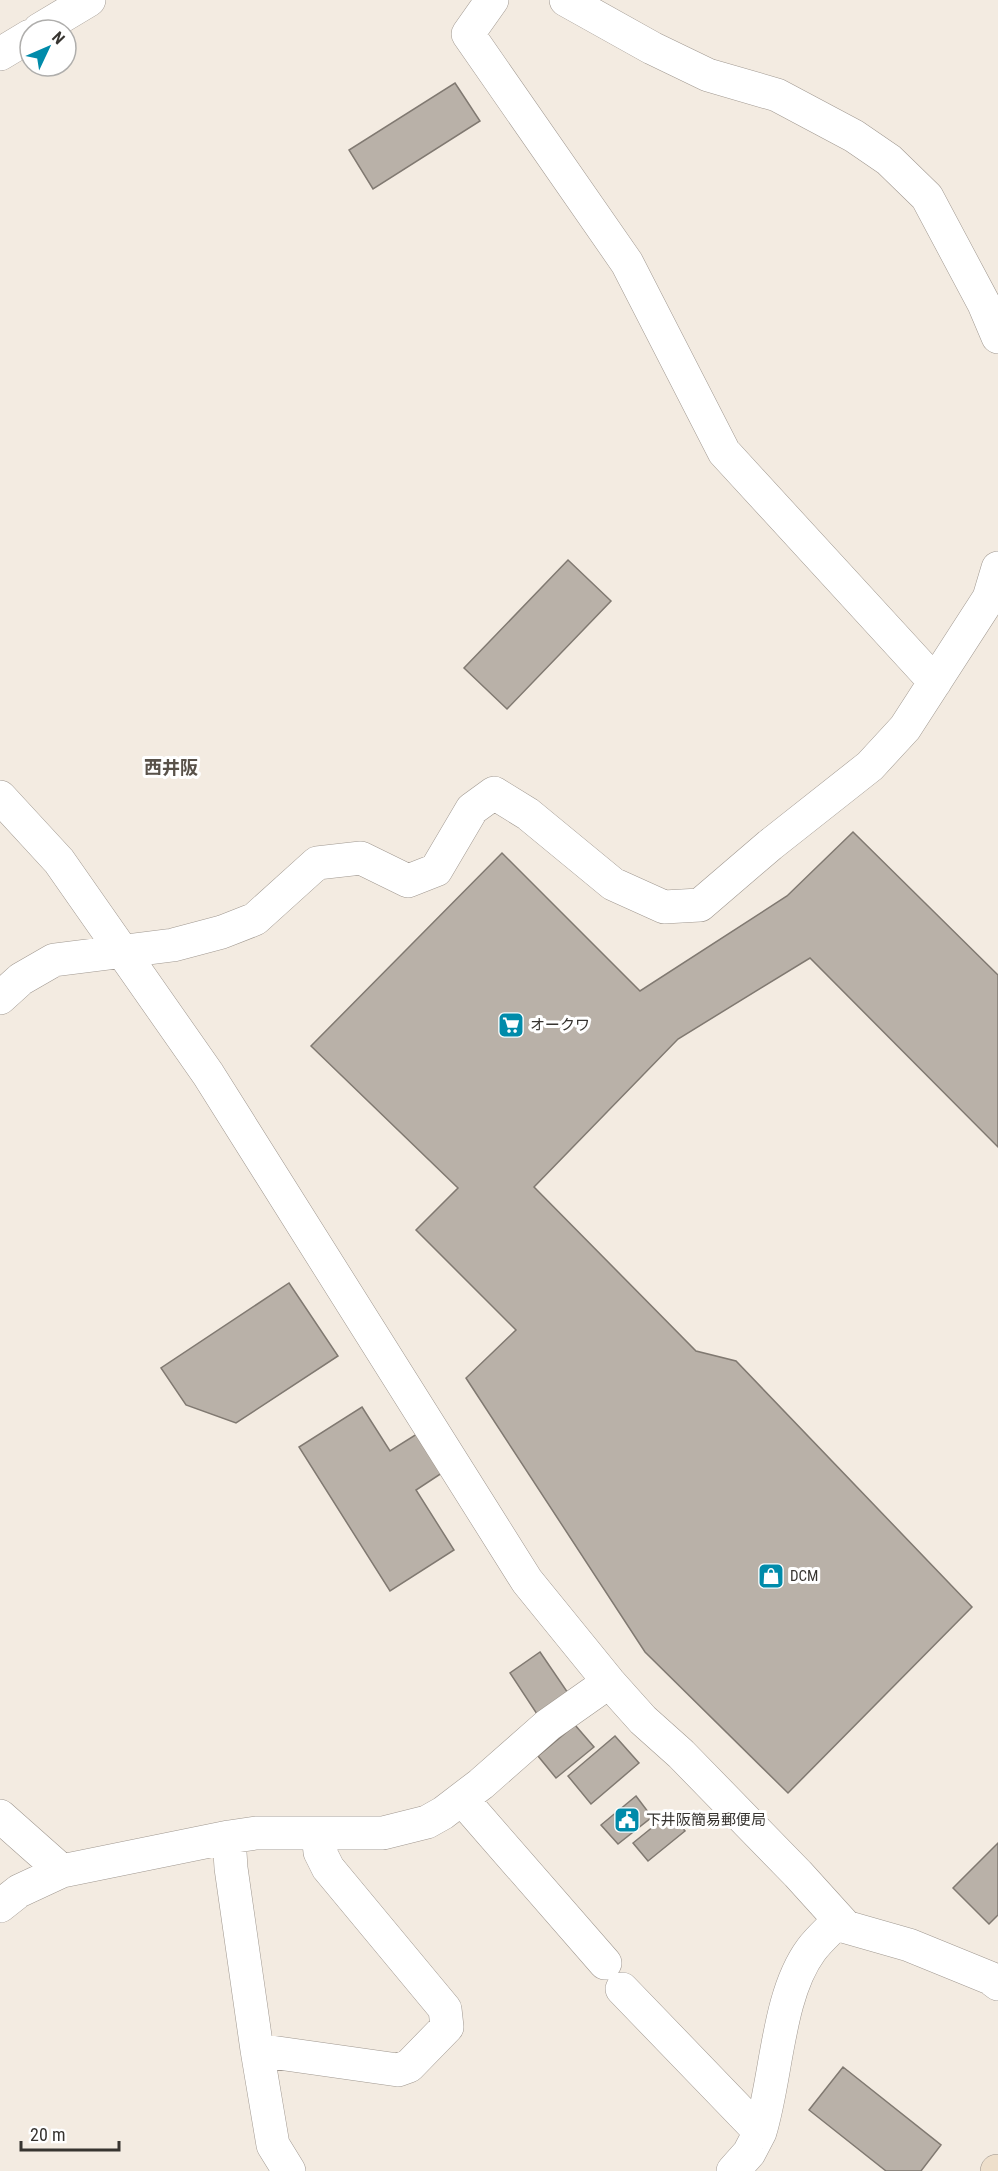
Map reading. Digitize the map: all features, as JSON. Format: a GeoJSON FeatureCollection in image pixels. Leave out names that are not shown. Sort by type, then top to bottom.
{"type":"FeatureCollection","features":[{"type":"Feature","properties":{"kind":"street"},"geometry":{"type":"LineString","coordinates":[[59,18],[89,0]]}},
{"type":"Feature","properties":{"kind":"street"},"geometry":{"type":"LineString","coordinates":[[492,0],[468,34],[627,263],[724,452],[935,682]]}},
{"type":"Feature","properties":{"kind":"street"},"geometry":{"type":"LineString","coordinates":[[566,0],[652,48],[708,75],[777,95],[854,136],[889,160],[927,197],[984,304],[998,337]]}},
{"type":"Feature","properties":{"kind":"street"},"geometry":{"type":"LineString","coordinates":[[0,54],[18,43]]}},
{"type":"Feature","properties":{"kind":"street"},"geometry":{"type":"LineString","coordinates":[[0,998],[21,979],[54,960],[173,945],[222,932],[255,920],[317,863],[361,858],[408,881],[436,870],[472,809],[494,793],[528,814],[613,884],[664,907],[700,905],[770,845],[870,766],[905,728],[989,598],[998,568]]}},
{"type":"Feature","properties":{"kind":"street"},"geometry":{"type":"LineString","coordinates":[[0,797],[59,861],[208,1074],[527,1581],[609,1682],[643,1720],[681,1754],[765,1840],[846,1927],[909,1945],[990,1978],[998,1984]]}},
{"type":"Feature","properties":{"kind":"street"},"geometry":{"type":"LineString","coordinates":[[0,1906],[19,1892],[62,1871],[229,1837],[256,1833],[383,1833],[428,1822],[462,1798],[548,1725],[609,1682]]}},
{"type":"Feature","properties":{"kind":"street"},"geometry":{"type":"LineString","coordinates":[[462,1798],[614,1976],[760,2132]]}},
{"type":"Feature","properties":{"kind":"street"},"geometry":{"type":"LineString","coordinates":[[0,1816],[62,1871]]}},
{"type":"Feature","properties":{"kind":"street"},"geometry":{"type":"LineString","coordinates":[[257,2050],[398,2070],[409,2066],[447,2027],[445,2010],[328,1868],[320,1852],[318,1834]]}},
{"type":"Feature","properties":{"kind":"street"},"geometry":{"type":"LineString","coordinates":[[229,1837],[231,1868],[273,2145],[289,2171]]}},
{"type":"Feature","properties":{"kind":"street"},"geometry":{"type":"LineString","coordinates":[[733,2171],[749,2153],[760,2132],[769,2104],[788,1999],[797,1975],[810,1951],[839,1920]]}},
{"type":"Feature","properties":{"kind":"building"},"geometry":{"type":"Polygon","coordinates":[[[455,83],[480,121],[373,189],[349,150],[455,83]]]}},
{"type":"Feature","properties":{"kind":"building"},"geometry":{"type":"Polygon","coordinates":[[[568,560],[611,601],[507,709],[464,668],[568,560]]]}},
{"type":"Feature","properties":{"kind":"building"},"geometry":{"type":"Polygon","coordinates":[[[853,832],[998,975],[998,1147],[810,958],[678,1039],[534,1187],[696,1351],[736,1361],[972,1607],[788,1793],[645,1652],[466,1378],[516,1330],[416,1230],[458,1188],[311,1046],[502,853],[640,991],[787,896],[853,832]]]}},
{"type":"Feature","properties":{"kind":"building"},"geometry":{"type":"Polygon","coordinates":[[[289,1283],[338,1356],[236,1423],[186,1405],[161,1368],[289,1283]]]}},
{"type":"Feature","properties":{"kind":"building"},"geometry":{"type":"Polygon","coordinates":[[[362,1407],[390,1451],[420,1432],[445,1471],[416,1490],[454,1550],[390,1591],[299,1447],[362,1407]]]}},
{"type":"Feature","properties":{"kind":"building"},"geometry":{"type":"Polygon","coordinates":[[[540,1652],[568,1693],[537,1714],[510,1673],[540,1652]]]}},
{"type":"Feature","properties":{"kind":"building"},"geometry":{"type":"Polygon","coordinates":[[[575,1725],[594,1747],[556,1778],[538,1756],[575,1725]]]}},
{"type":"Feature","properties":{"kind":"building"},"geometry":{"type":"Polygon","coordinates":[[[615,1736],[639,1763],[591,1804],[568,1776],[615,1736]]]}},
{"type":"Feature","properties":{"kind":"building"},"geometry":{"type":"Polygon","coordinates":[[[636,1796],[652,1817],[618,1844],[601,1825],[636,1796]]]}},
{"type":"Feature","properties":{"kind":"building"},"geometry":{"type":"Polygon","coordinates":[[[670,1813],[685,1831],[648,1861],[633,1843],[670,1813]]]}},
{"type":"Feature","properties":{"kind":"building"},"geometry":{"type":"Polygon","coordinates":[[[998,1843],[998,1915],[989,1924],[953,1888],[998,1843]]]}},
{"type":"Feature","properties":{"kind":"building"},"geometry":{"type":"Polygon","coordinates":[[[843,2067],[941,2145],[921,2171],[886,2171],[809,2110],[843,2067]]]}},
{"type":"Feature","properties":{"kind":"place","name":"オークワ"},"geometry":{"type":"Point","coordinates":[511,1025]}},
{"type":"Feature","properties":{"kind":"place","name":"DCM"},"geometry":{"type":"Point","coordinates":[771,1576]}},
{"type":"Feature","properties":{"kind":"place","name":"下井阪簡易郵便局"},"geometry":{"type":"Point","coordinates":[627,1820]}},
{"type":"Feature","properties":{"kind":"district","name":"西井阪"},"geometry":{"type":"Point","coordinates":[171,768]}}]}
